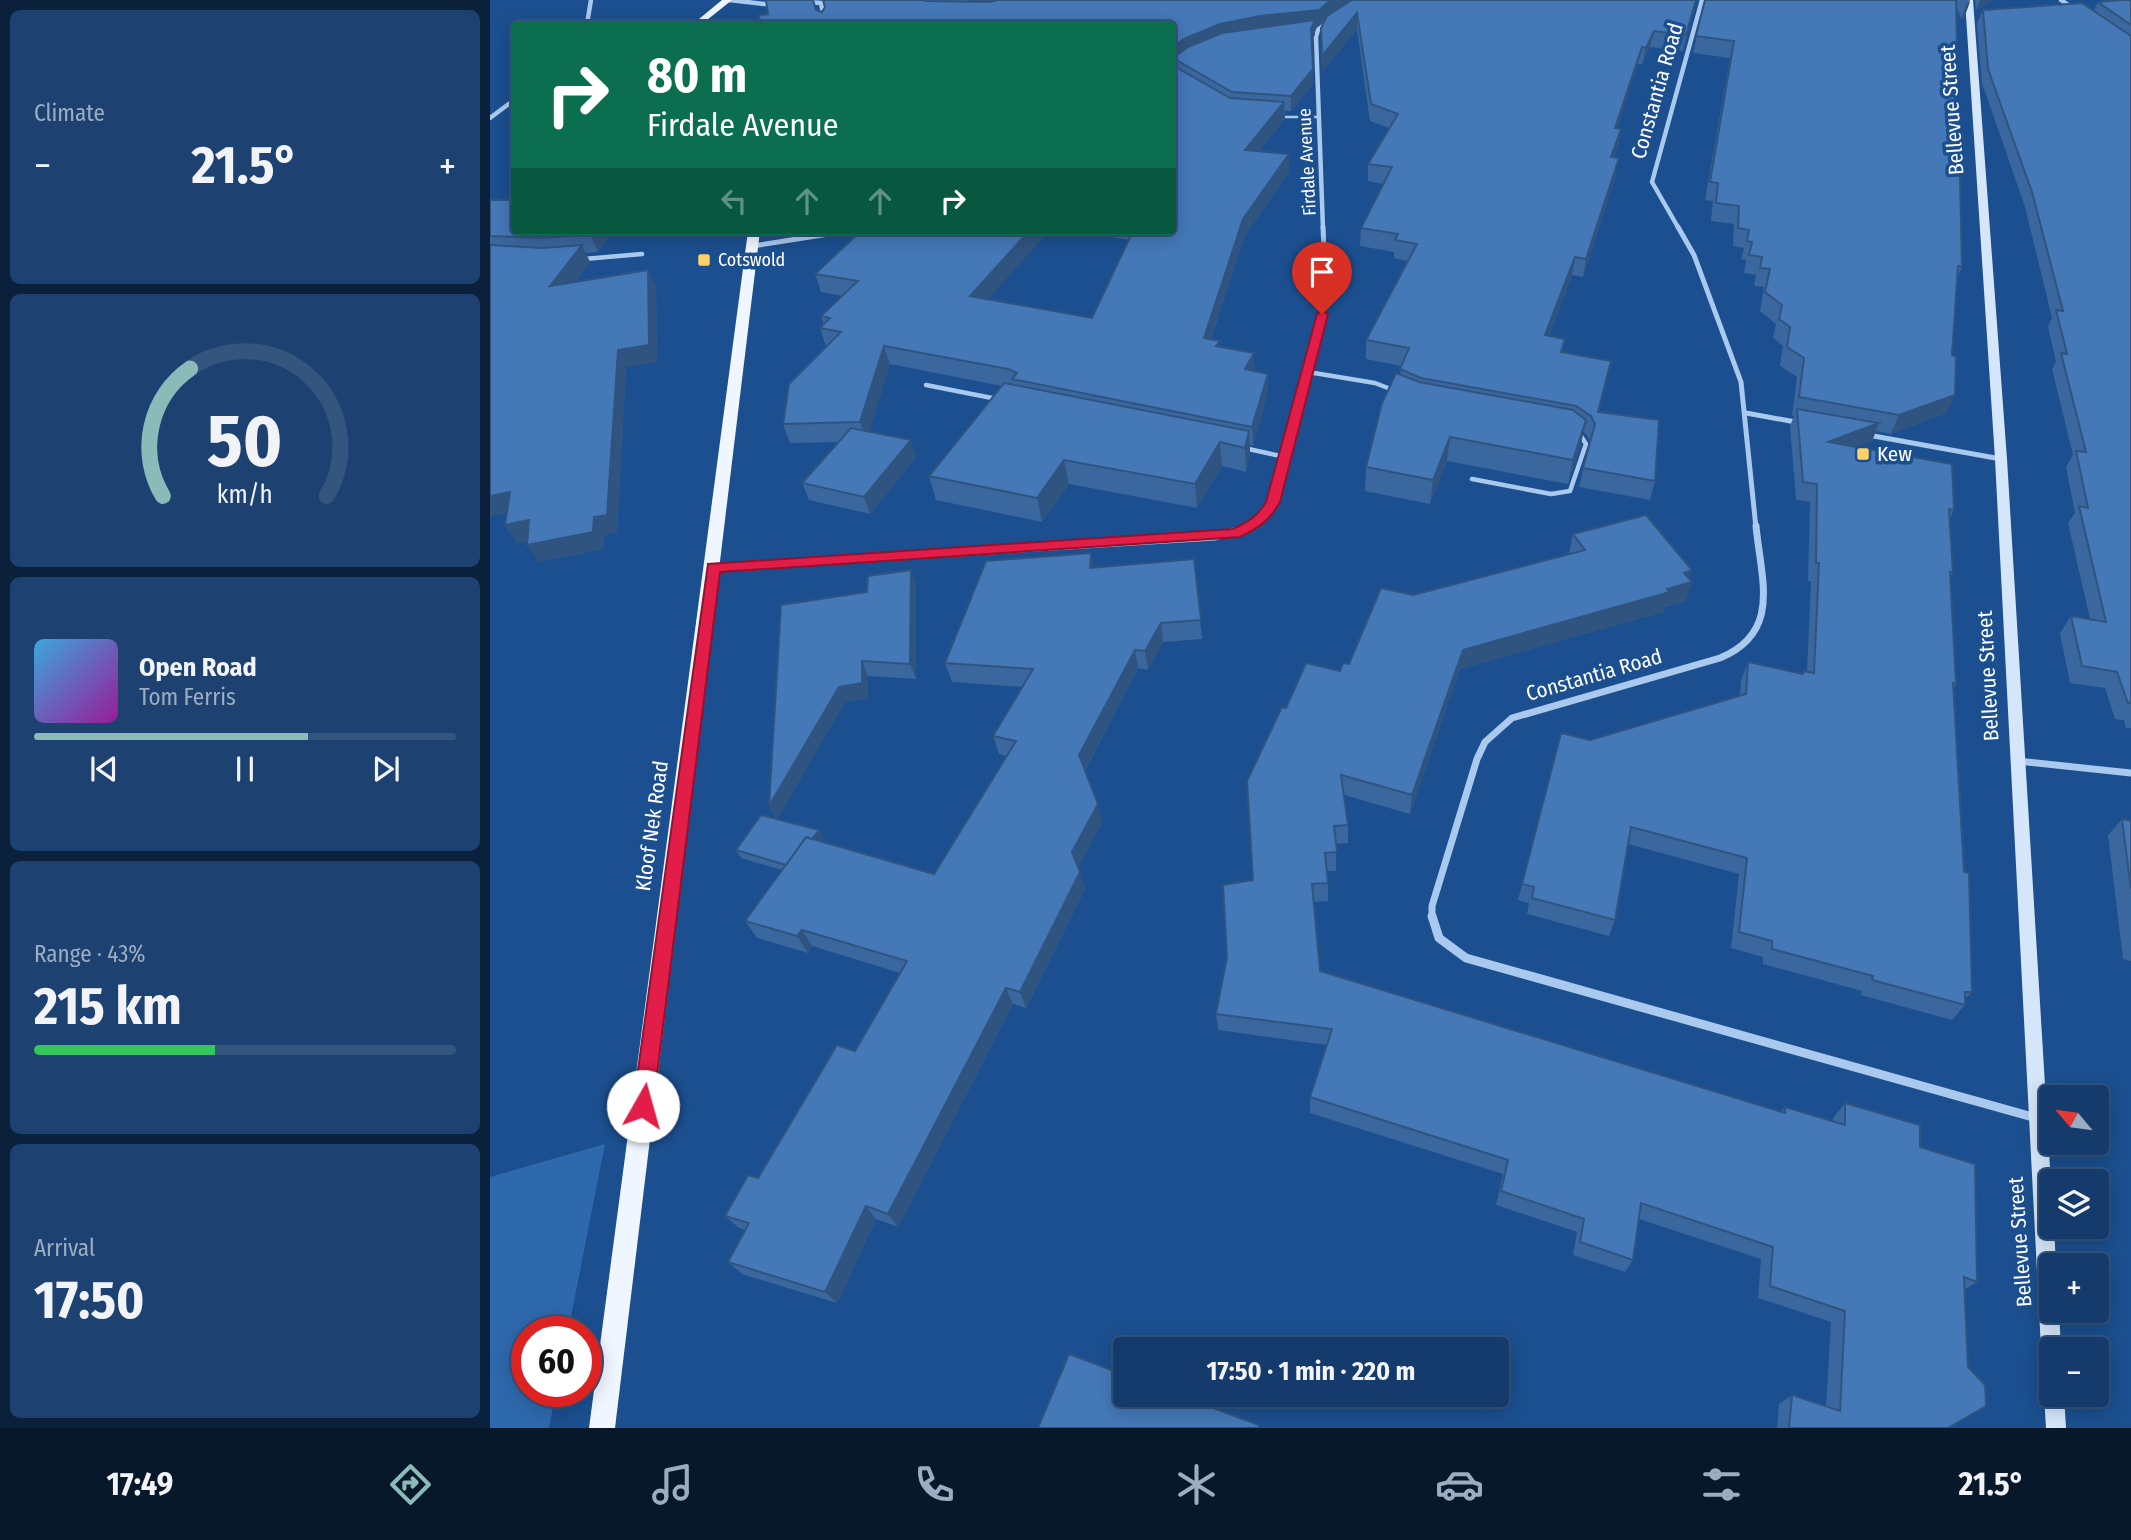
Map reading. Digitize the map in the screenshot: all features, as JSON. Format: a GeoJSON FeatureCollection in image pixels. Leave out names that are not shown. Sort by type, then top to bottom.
{"type":"FeatureCollection","features":[{"type":"Feature","properties":{"kind":"main road"},"geometry":{"type":"LineString","coordinates":[[701,21],[729,0]]}},
{"type":"Feature","properties":{"kind":"main road","name":"Kloof Nek Road"},"geometry":{"type":"LineString","coordinates":[[602,1428],[753,238]]}},
{"type":"Feature","properties":{"kind":"street"},"geometry":{"type":"LineString","coordinates":[[588,21],[592,0]]}},
{"type":"Feature","properties":{"kind":"street"},"geometry":{"type":"LineString","coordinates":[[729,0],[779,6]]}},
{"type":"Feature","properties":{"kind":"street","name":"Constantia Road"},"geometry":{"type":"LineString","coordinates":[[1702,0],[1652,182],[1694,255],[1736,368],[1746,413],[1764,607],[1763,623],[1754,638],[1739,650],[1720,658],[1531,710],[1497,728],[1485,742],[1478,758],[1432,906],[1431,922],[1437,938],[1450,950],[1466,958],[2037,1119]]}},
{"type":"Feature","properties":{"kind":"street","name":"Bellevue Street"},"geometry":{"type":"LineString","coordinates":[[1969,0],[2000,459],[2050,1337]]}},
{"type":"Feature","properties":{"kind":"street"},"geometry":{"type":"LineString","coordinates":[[2061,0],[2078,11]]}},
{"type":"Feature","properties":{"kind":"street"},"geometry":{"type":"LineString","coordinates":[[800,3],[821,3],[824,21]]}},
{"type":"Feature","properties":{"kind":"street"},"geometry":{"type":"LineString","coordinates":[[1318,30],[1335,17]]}},
{"type":"Feature","properties":{"kind":"street","name":"Firdale Avenue"},"geometry":{"type":"LineString","coordinates":[[713,568],[1235,533],[1253,526],[1266,515],[1273,502],[1326,296],[1318,117],[1318,30]]}},
{"type":"Feature","properties":{"kind":"street"},"geometry":{"type":"LineString","coordinates":[[490,118],[511,102]]}},
{"type":"Feature","properties":{"kind":"street"},"geometry":{"type":"LineString","coordinates":[[753,238],[794,235]]}},
{"type":"Feature","properties":{"kind":"street"},"geometry":{"type":"LineString","coordinates":[[1746,413],[1812,425]]}},
{"type":"Feature","properties":{"kind":"street"},"geometry":{"type":"LineString","coordinates":[[1864,434],[2000,459]]}},
{"type":"Feature","properties":{"kind":"street"},"geometry":{"type":"LineString","coordinates":[[2017,761],[2131,773]]}},
{"type":"Feature","properties":{"kind":"street"},"geometry":{"type":"LineString","coordinates":[[2055,1407],[2056,1428]]}},
{"type":"Feature","properties":{"kind":"lane"},"geometry":{"type":"LineString","coordinates":[[1305,31],[1318,30]]}},
{"type":"Feature","properties":{"kind":"lane"},"geometry":{"type":"LineString","coordinates":[[1272,116],[1318,117]]}},
{"type":"Feature","properties":{"kind":"lane"},"geometry":{"type":"LineString","coordinates":[[574,259],[642,254]]}},
{"type":"Feature","properties":{"kind":"lane"},"geometry":{"type":"LineString","coordinates":[[1308,372],[1375,383],[1402,396]]}},
{"type":"Feature","properties":{"kind":"lane"},"geometry":{"type":"LineString","coordinates":[[926,385],[1006,401]]}},
{"type":"Feature","properties":{"kind":"lane"},"geometry":{"type":"LineString","coordinates":[[1472,479],[1551,494],[1570,491],[1586,444],[1579,433],[1570,429]]}},
{"type":"Feature","properties":{"kind":"lane"},"geometry":{"type":"LineString","coordinates":[[1232,446],[1285,457]]}},
{"type":"Feature","properties":{"kind":"shaded area"},"geometry":{"type":"Polygon","coordinates":[[[605,1144],[571,1316],[511,1316],[511,1407],[553,1407],[549,1428],[490,1428],[490,1177],[605,1144]]]}},
{"type":"Feature","properties":{"kind":"building"},"geometry":{"type":"Polygon","coordinates":[[[766,0],[813,0],[816,10],[822,12],[825,7],[823,0],[1331,0],[1319,10],[1260,16],[1220,24],[1176,44],[1176,21],[760,21],[759,15],[768,14],[766,0]]]}},
{"type":"Feature","properties":{"kind":"building"},"geometry":{"type":"Polygon","coordinates":[[[1352,0],[1696,0],[1686,35],[1654,31],[1646,48],[1642,47],[1615,128],[1621,129],[1611,157],[1619,158],[1586,259],[1575,257],[1545,335],[1565,339],[1561,352],[1611,361],[1598,412],[1659,420],[1655,481],[1583,468],[1595,424],[1591,416],[1576,406],[1421,378],[1400,369],[1409,348],[1366,340],[1417,244],[1395,240],[1398,234],[1361,228],[1392,167],[1368,164],[1398,114],[1371,104],[1357,13],[1322,56],[1321,28],[1327,16],[1352,0]]]}},
{"type":"Feature","properties":{"kind":"building"},"geometry":{"type":"Polygon","coordinates":[[[1705,0],[1956,0],[1962,267],[1958,266],[1952,355],[1956,357],[1955,395],[1899,415],[1799,397],[1804,358],[1787,347],[1790,327],[1779,319],[1782,305],[1765,292],[1770,269],[1760,268],[1762,257],[1749,255],[1752,242],[1747,241],[1749,230],[1738,228],[1739,206],[1716,203],[1718,183],[1710,182],[1734,41],[1696,36],[1705,0]]]}},
{"type":"Feature","properties":{"kind":"building"},"geometry":{"type":"Polygon","coordinates":[[[2131,0],[2131,25],[2098,2],[2131,0]]]}},
{"type":"Feature","properties":{"kind":"building"},"geometry":{"type":"Polygon","coordinates":[[[2082,3],[2131,36],[2131,703],[2128,703],[2117,672],[2082,666],[2071,616],[2106,622],[2079,506],[2088,508],[2076,451],[2086,452],[2061,353],[2067,354],[2056,310],[2063,311],[2032,192],[1988,69],[1983,10],[2082,3]]]}},
{"type":"Feature","properties":{"kind":"building"},"geometry":{"type":"Polygon","coordinates":[[[1315,20],[1311,29],[1313,69],[1291,96],[1232,92],[1176,60],[1176,56],[1188,47],[1222,33],[1315,20]]]}},
{"type":"Feature","properties":{"kind":"building"},"geometry":{"type":"Polygon","coordinates":[[[1176,67],[1230,98],[1284,102],[1245,150],[1289,154],[1243,219],[1204,338],[1220,341],[1216,346],[1254,353],[1245,369],[1268,374],[1252,427],[1012,379],[1017,373],[1008,369],[884,346],[860,422],[783,424],[789,384],[841,332],[820,328],[830,318],[821,316],[858,281],[815,274],[857,235],[1025,235],[970,296],[1092,318],[1131,235],[1176,235],[1176,67]]]}},
{"type":"Feature","properties":{"kind":"building"},"geometry":{"type":"Polygon","coordinates":[[[490,200],[511,200],[511,235],[590,235],[542,238],[490,236],[490,200]]]}},
{"type":"Feature","properties":{"kind":"building"},"geometry":{"type":"Polygon","coordinates":[[[490,245],[542,248],[582,245],[550,286],[648,270],[649,345],[618,350],[607,515],[594,517],[593,532],[527,545],[529,520],[505,525],[510,492],[490,496],[490,245]]]}},
{"type":"Feature","properties":{"kind":"building"},"geometry":{"type":"Polygon","coordinates":[[[1396,373],[1419,382],[1573,410],[1586,420],[1573,460],[1450,437],[1433,480],[1366,467],[1382,403],[1396,373]]]}},
{"type":"Feature","properties":{"kind":"building"},"geometry":{"type":"Polygon","coordinates":[[[1004,383],[1249,431],[1245,448],[1220,442],[1195,484],[1064,460],[1037,498],[929,476],[1004,383]]]}},
{"type":"Feature","properties":{"kind":"building"},"geometry":{"type":"Polygon","coordinates":[[[1797,409],[1879,423],[1828,442],[1952,464],[1954,510],[1949,509],[1956,684],[1953,683],[1964,872],[1969,873],[1972,992],[1965,992],[1965,1005],[1872,980],[1873,976],[1772,949],[1772,941],[1739,932],[1747,858],[1631,827],[1615,920],[1532,898],[1534,887],[1522,884],[1561,733],[1590,740],[1746,694],[1748,662],[1803,674],[1804,671],[1814,673],[1819,563],[1816,563],[1817,484],[1803,482],[1797,409]]]}},
{"type":"Feature","properties":{"kind":"building"},"geometry":{"type":"Polygon","coordinates":[[[851,428],[911,440],[864,497],[802,483],[851,428]]]}},
{"type":"Feature","properties":{"kind":"building"},"geometry":{"type":"Polygon","coordinates":[[[1646,515],[1692,570],[1684,573],[1692,582],[1667,589],[1670,592],[1463,650],[1412,795],[1341,775],[1348,825],[1334,826],[1337,852],[1325,853],[1328,883],[1312,884],[1320,971],[1785,1113],[1785,1107],[1845,1125],[1845,1103],[1920,1125],[1920,1147],[1975,1164],[1977,1282],[1964,1277],[1968,1367],[1985,1385],[1986,1406],[1948,1428],[1789,1428],[1792,1395],[1840,1411],[1845,1311],[1770,1286],[1773,1247],[1641,1203],[1633,1260],[1580,1242],[1584,1219],[1501,1191],[1508,1160],[1310,1097],[1332,1029],[1216,1014],[1227,957],[1223,885],[1253,880],[1247,781],[1282,707],[1286,708],[1306,663],[1340,671],[1343,663],[1349,664],[1381,588],[1413,595],[1585,550],[1573,534],[1646,515]]]}},
{"type":"Feature","properties":{"kind":"building"},"geometry":{"type":"Polygon","coordinates":[[[1091,553],[1090,568],[1194,559],[1201,620],[1161,623],[1145,651],[1135,650],[1079,755],[1098,804],[1072,852],[1080,872],[1020,992],[1006,988],[888,1214],[866,1206],[825,1292],[728,1262],[749,1223],[725,1216],[748,1175],[758,1178],[837,1045],[855,1051],[907,961],[802,930],[797,936],[745,921],[806,837],[934,874],[1016,741],[993,736],[1033,669],[945,663],[986,561],[1091,553]]]}},
{"type":"Feature","properties":{"kind":"building"},"geometry":{"type":"Polygon","coordinates":[[[911,570],[910,664],[862,661],[862,683],[839,687],[769,806],[781,605],[867,592],[868,576],[911,570]]]}},
{"type":"Feature","properties":{"kind":"building"},"geometry":{"type":"Polygon","coordinates":[[[761,815],[819,830],[812,839],[806,837],[786,865],[736,850],[761,815]]]}},
{"type":"Feature","properties":{"kind":"building"},"geometry":{"type":"Polygon","coordinates":[[[2122,819],[2131,821],[2131,889],[2122,819]]]}},
{"type":"Feature","properties":{"kind":"building"},"geometry":{"type":"Polygon","coordinates":[[[1069,1354],[1113,1370],[1113,1407],[1210,1407],[1259,1425],[1258,1428],[1038,1428],[1069,1354]]]}},
{"type":"Feature","properties":{"kind":"place","name":"Cotswold"},"geometry":{"type":"Point","coordinates":[704,260]}},
{"type":"Feature","properties":{"kind":"place","name":"Kew"},"geometry":{"type":"Point","coordinates":[1863,454]}},
{"type":"Feature","properties":{"kind":"route"},"geometry":{"type":"LineString","coordinates":[[643,1106],[713,568],[1215,537],[1253,526],[1266,515],[1273,502],[1322,314]]}}]}
